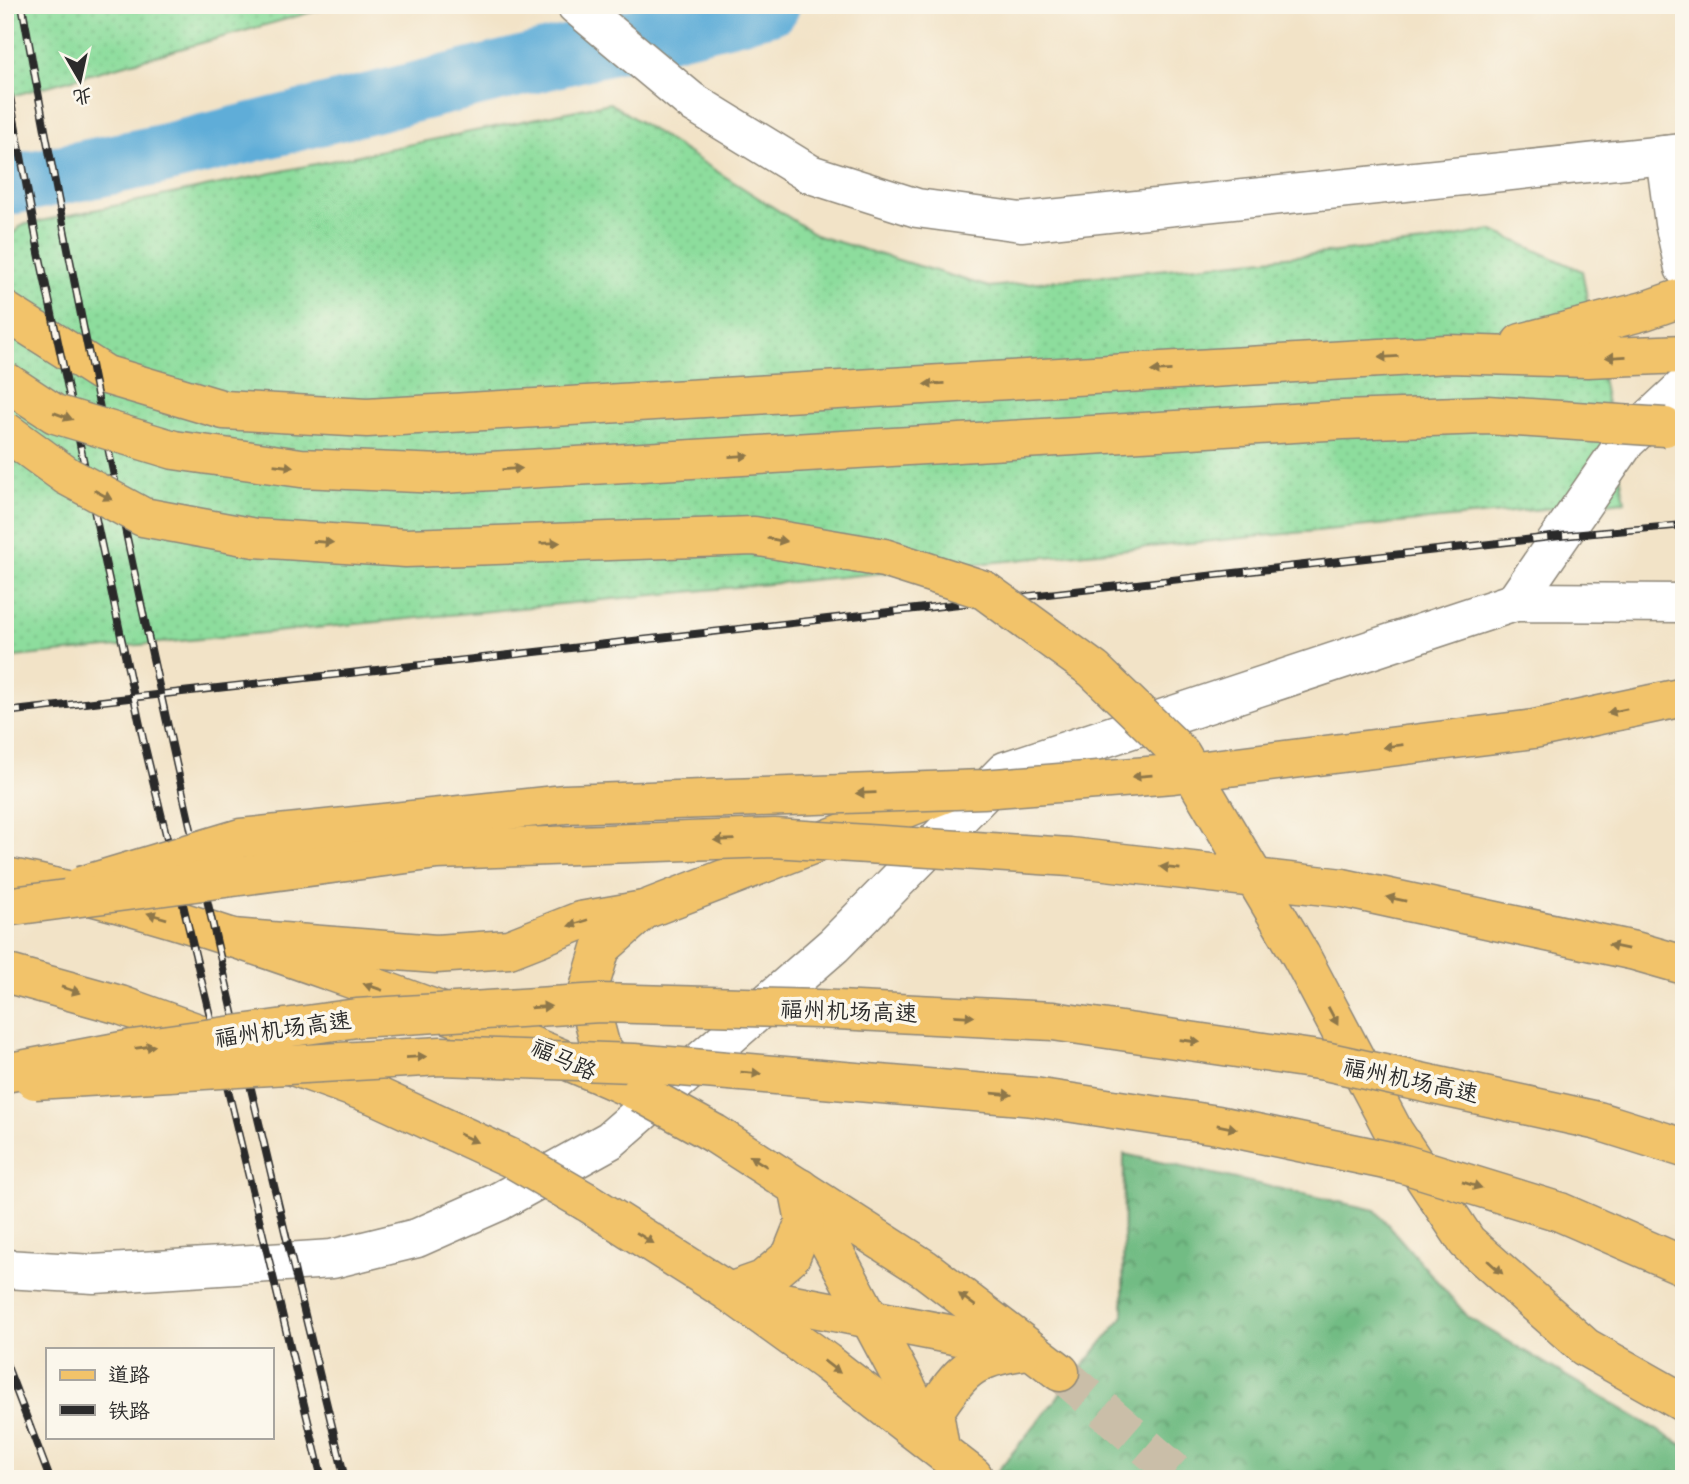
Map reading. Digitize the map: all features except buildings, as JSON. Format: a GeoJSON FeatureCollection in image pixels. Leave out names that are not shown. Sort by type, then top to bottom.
{"type":"FeatureCollection","features":[{"type":"Feature","properties":{"kind":"main road"},"geometry":{"type":"LineString","coordinates":[[1448,354],[1534,341],[1644,311],[1684,297]]}},
{"type":"Feature","properties":{"kind":"main road"},"geometry":{"type":"LineString","coordinates":[[5,311],[106,375],[224,410],[367,418],[1448,354],[1587,358],[1684,354]]}},
{"type":"Feature","properties":{"kind":"main road"},"geometry":{"type":"LineString","coordinates":[[5,380],[55,414],[174,450],[301,468],[440,474],[1356,419],[1487,415],[1665,427],[1684,431]]}},
{"type":"Feature","properties":{"kind":"main road"},"geometry":{"type":"LineString","coordinates":[[5,431],[66,476],[144,517],[255,538],[406,548],[754,536],[884,558],[984,590],[1094,670],[1181,754],[1301,956],[1394,1132],[1467,1242],[1585,1347],[1684,1403]]}},
{"type":"Feature","properties":{"kind":"main road"},"geometry":{"type":"LineString","coordinates":[[11,896],[241,838],[565,804],[983,789],[1173,774],[1535,729],[1684,697]]}},
{"type":"Feature","properties":{"kind":"main road"},"geometry":{"type":"LineString","coordinates":[[232,938],[436,954],[509,949],[580,921],[644,909],[1005,771]]}},
{"type":"Feature","properties":{"kind":"main road"},"geometry":{"type":"LineString","coordinates":[[11,896],[437,850],[774,838],[1070,857],[1343,888],[1635,950],[1684,965]]}},
{"type":"Feature","properties":{"kind":"main road","name":"福马路"},"geometry":{"type":"LineString","coordinates":[[11,896],[101,899],[232,938],[519,1039],[641,1093],[715,1134],[799,1186],[925,1269],[1046,1361]]}},
{"type":"Feature","properties":{"kind":"main road"},"geometry":{"type":"LineString","coordinates":[[641,1093],[601,1048],[587,995],[601,948],[644,909]]}},
{"type":"Feature","properties":{"kind":"main road"},"geometry":{"type":"LineString","coordinates":[[5,973],[120,1005],[374,1095],[515,1160],[729,1292],[973,1476]]}},
{"type":"Feature","properties":{"kind":"main road","name":"福州机场高速"},"geometry":{"type":"LineString","coordinates":[[5,1073],[132,1049],[357,1018],[600,1003],[831,1010],[1053,1021],[1325,1061],[1598,1121],[1684,1149]]}},
{"type":"Feature","properties":{"kind":"main road"},"geometry":{"type":"LineString","coordinates":[[5,1083],[441,1056],[634,1063],[1034,1097],[1218,1125],[1404,1164],[1560,1212],[1684,1266]]}},
{"type":"Feature","properties":{"kind":"main road"},"geometry":{"type":"LineString","coordinates":[[729,1292],[763,1280],[791,1256],[805,1221],[799,1186]]}},
{"type":"Feature","properties":{"kind":"main road"},"geometry":{"type":"LineString","coordinates":[[799,1186],[940,1450]]}},
{"type":"Feature","properties":{"kind":"main road"},"geometry":{"type":"LineString","coordinates":[[729,1292],[870,1318],[1046,1361]]}},
{"type":"Feature","properties":{"kind":"main road"},"geometry":{"type":"LineString","coordinates":[[940,1450],[934,1412],[955,1379],[990,1355],[1046,1361]]}},
{"type":"Feature","properties":{"kind":"street"},"geometry":{"type":"LineString","coordinates":[[576,5],[691,101],[810,173],[917,208],[1021,222],[1675,154],[1674,223],[1684,268]]}},
{"type":"Feature","properties":{"kind":"street"},"geometry":{"type":"LineString","coordinates":[[1515,602],[1626,441],[1684,387]]}},
{"type":"Feature","properties":{"kind":"street"},"geometry":{"type":"LineString","coordinates":[[5,1269],[94,1274],[332,1259],[417,1238],[498,1202],[610,1140],[834,945],[1005,771],[1515,602],[1684,603]]}},
{"type":"Feature","properties":{"kind":"green space"},"geometry":{"type":"Polygon","coordinates":[[[5,5],[337,5],[5,98],[5,5]]]}},
{"type":"Feature","properties":{"kind":"green space"},"geometry":{"type":"Polygon","coordinates":[[[610,103],[818,236],[989,287],[1425,243],[1491,230],[1582,271],[1625,501],[5,658],[5,241],[22,225],[610,103]]]}},
{"type":"Feature","properties":{"kind":"green space"},"geometry":{"type":"Polygon","coordinates":[[[1124,1154],[1375,1210],[1469,1318],[1684,1446],[1684,1479],[991,1479],[1123,1317],[1124,1154]]]}},
{"type":"Feature","properties":{"kind":"waterway"},"geometry":{"type":"LineString","coordinates":[[5,186],[159,155],[770,5]]}},
{"type":"Feature","properties":{"kind":"tunnel"},"geometry":{"type":"LineString","coordinates":[[1060,1372],[1183,1479]]}},
{"type":"Feature","properties":{"kind":"railway"},"geometry":{"type":"LineString","coordinates":[[22,5],[93,375],[172,744],[256,1112],[345,1479]]}},
{"type":"Feature","properties":{"kind":"railway"},"geometry":{"type":"LineString","coordinates":[[5,70],[39,253],[143,739],[322,1479]]}},
{"type":"Feature","properties":{"kind":"railway"},"geometry":{"type":"LineString","coordinates":[[5,712],[1560,536],[1684,525]]}},
{"type":"Feature","properties":{"kind":"railway"},"geometry":{"type":"LineString","coordinates":[[5,1361],[50,1479]]}}]}
